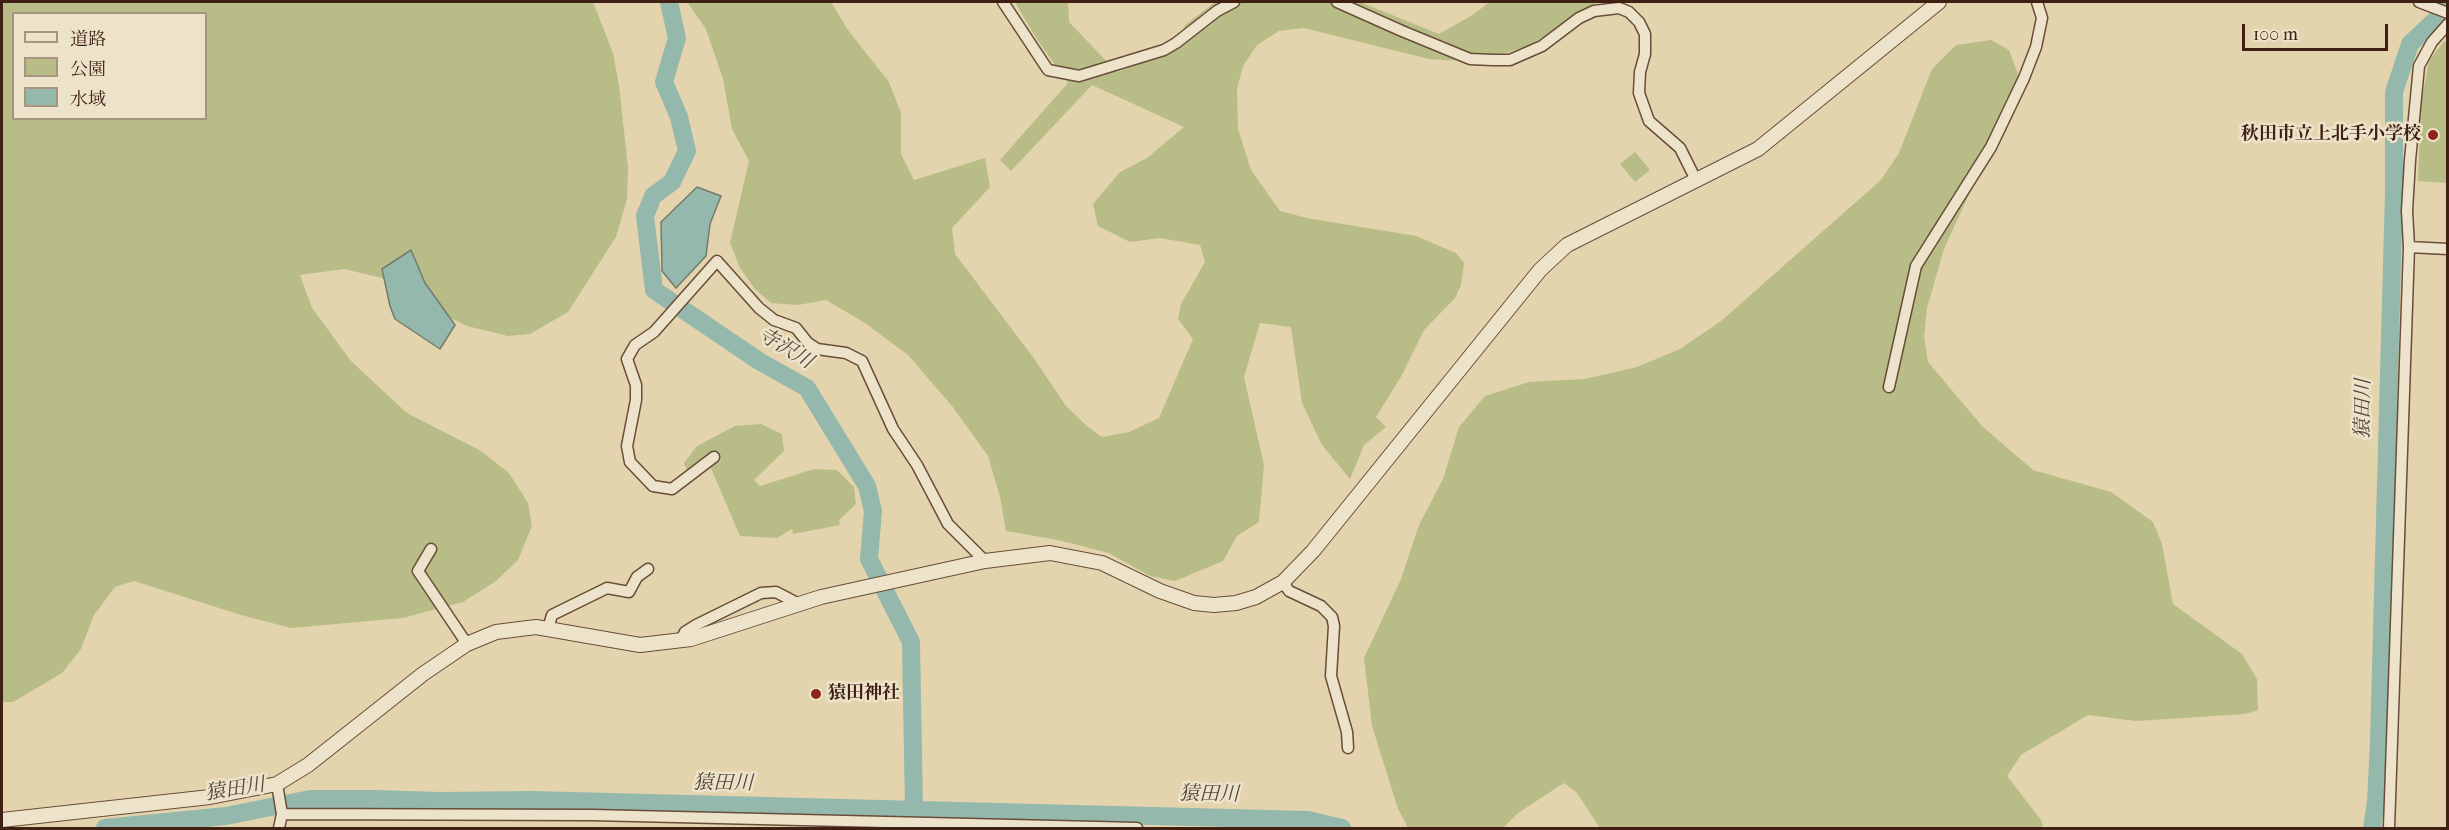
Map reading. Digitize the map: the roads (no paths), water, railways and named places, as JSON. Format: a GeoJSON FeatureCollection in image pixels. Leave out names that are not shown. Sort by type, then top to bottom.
{"type":"FeatureCollection","features":[{"type":"Feature","properties":{"kind":"street"},"geometry":{"type":"LineString","coordinates":[[1003,2],[1048,70],[1079,76],[1164,50],[1217,11],[1234,2]]}},
{"type":"Feature","properties":{"kind":"street"},"geometry":{"type":"LineString","coordinates":[[1336,2],[1470,59],[1492,60],[1510,60],[1542,46],[1579,18],[1594,11],[1619,8],[1629,12],[1639,22],[1645,34],[1645,54],[1640,72],[1639,93],[1649,121],[1680,148],[1696,180]]}},
{"type":"Feature","properties":{"kind":"street"},"geometry":{"type":"LineString","coordinates":[[2,820],[210,797],[277,784],[308,765],[423,674],[467,644],[496,632],[536,627],[640,645],[690,639],[820,597],[985,561],[1050,553],[1102,563],[1168,594],[1194,603],[1214,605],[1236,603],[1256,597],[1283,582],[1313,550],[1540,270],[1567,245],[1758,149],[1939,2]]}},
{"type":"Feature","properties":{"kind":"street"},"geometry":{"type":"LineString","coordinates":[[1889,387],[1916,266],[1992,147],[2036,47],[2042,18],[2037,2]]}},
{"type":"Feature","properties":{"kind":"street"},"geometry":{"type":"LineString","coordinates":[[2419,2],[2448,14]]}},
{"type":"Feature","properties":{"kind":"street"},"geometry":{"type":"LineString","coordinates":[[2390,828],[2410,160],[2419,66],[2432,42],[2448,24]]}},
{"type":"Feature","properties":{"kind":"street"},"geometry":{"type":"LineString","coordinates":[[2409,247],[2448,249]]}},
{"type":"Feature","properties":{"kind":"street"},"geometry":{"type":"LineString","coordinates":[[714,457],[672,489],[653,486],[630,462],[627,446],[636,400],[636,385],[627,359],[635,345],[654,332],[717,261],[759,308],[774,320],[796,328],[808,344],[817,349],[846,353],[862,361],[893,429],[917,465],[948,524],[985,561]]}},
{"type":"Feature","properties":{"kind":"street"},"geometry":{"type":"LineString","coordinates":[[431,549],[418,571],[467,644]]}},
{"type":"Feature","properties":{"kind":"street"},"geometry":{"type":"LineString","coordinates":[[548,629],[552,615],[607,588],[629,592],[637,577],[648,569]]}},
{"type":"Feature","properties":{"kind":"street"},"geometry":{"type":"LineString","coordinates":[[1283,582],[1289,591],[1321,606],[1332,617],[1334,626],[1332,676],[1347,732],[1348,748]]}},
{"type":"Feature","properties":{"kind":"street"},"geometry":{"type":"LineString","coordinates":[[681,640],[685,632],[696,625],[761,593],[776,592],[799,604]]}},
{"type":"Feature","properties":{"kind":"street"},"geometry":{"type":"LineString","coordinates":[[277,784],[281,808],[279,828]]}},
{"type":"Feature","properties":{"kind":"street"},"geometry":{"type":"LineString","coordinates":[[281,808],[1137,828]]}},
{"type":"Feature","properties":{"kind":"water"},"geometry":{"type":"Polygon","coordinates":[[[697,187],[721,196],[710,224],[706,256],[676,288],[662,271],[661,222],[697,187]]]}},
{"type":"Feature","properties":{"kind":"water"},"geometry":{"type":"Polygon","coordinates":[[[411,250],[425,283],[455,325],[440,349],[395,319],[390,306],[382,269],[411,250]]]}},
{"type":"Feature","properties":{"kind":"waterway","name":"寺沢川"},"geometry":{"type":"LineString","coordinates":[[669,2],[677,38],[664,82],[679,117],[687,151],[672,182],[653,196],[645,216],[654,290],[759,361],[807,388],[867,486],[873,511],[869,559],[911,642],[914,809]]}},
{"type":"Feature","properties":{"kind":"waterway","name":"猿田川"},"geometry":{"type":"LineString","coordinates":[[2372,828],[2376,802],[2379,741],[2394,191],[2394,92],[2410,44],[2448,8]]}},
{"type":"Feature","properties":{"kind":"waterway","name":"猿田川"},"geometry":{"type":"LineString","coordinates":[[105,828],[226,816],[310,799],[533,800],[1308,820],[1342,828]]}},
{"type":"Feature","properties":{"kind":"place","name":"秋田市立上北手小学校"},"geometry":{"type":"Point","coordinates":[2433,135]}},
{"type":"Feature","properties":{"kind":"place","name":"猿田神社"},"geometry":{"type":"Point","coordinates":[816,694]}}]}
